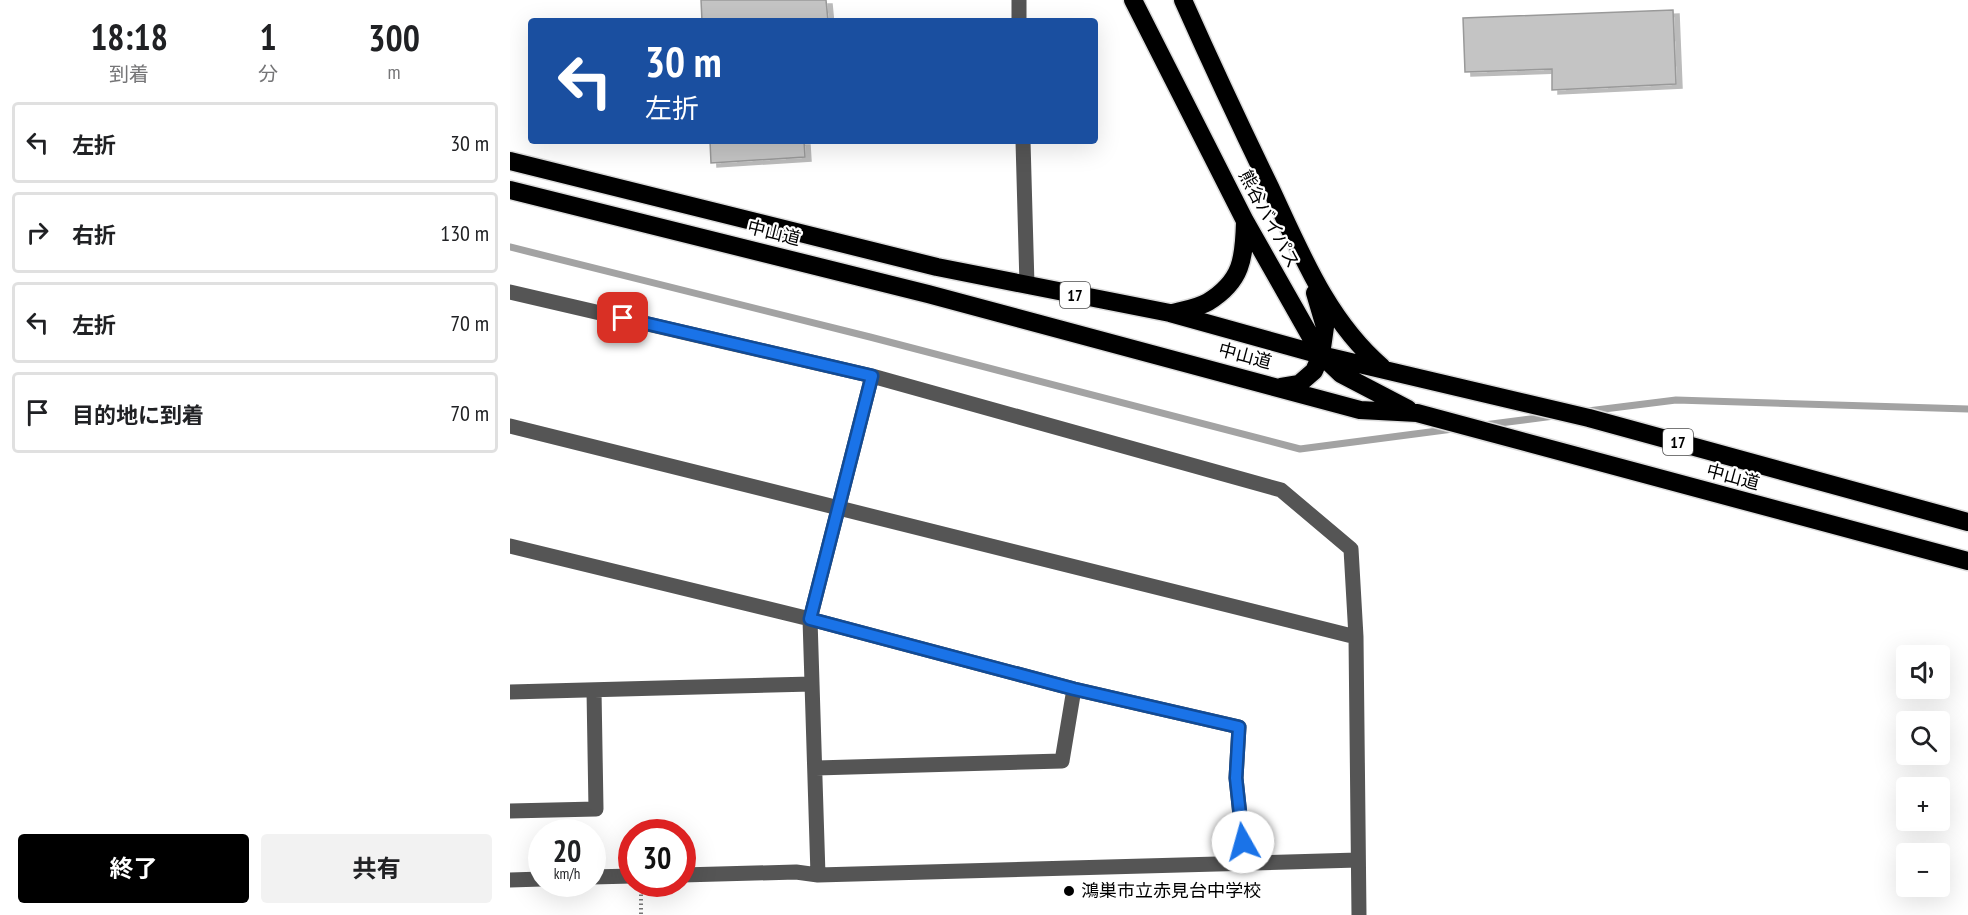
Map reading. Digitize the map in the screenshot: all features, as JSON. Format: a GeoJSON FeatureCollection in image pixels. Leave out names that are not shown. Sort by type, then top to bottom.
{"type":"FeatureCollection","features":[{"type":"Feature","properties":{"kind":"highway","name":"熊谷バイパス"},"geometry":{"type":"LineString","coordinates":[[1132,0],[1245,220],[1321,355],[1341,374],[1417,413]]}},
{"type":"Feature","properties":{"kind":"highway","name":"熊谷バイパス"},"geometry":{"type":"LineString","coordinates":[[1183,0],[1308,268],[1341,324],[1362,350],[1386,370]]}},
{"type":"Feature","properties":{"kind":"highway","name":"中山道"},"geometry":{"type":"LineString","coordinates":[[510,161],[937,267],[1170,314],[1321,355],[1589,418],[1968,522]]}},
{"type":"Feature","properties":{"kind":"highway","name":"中山道"},"geometry":{"type":"LineString","coordinates":[[510,190],[928,294],[1360,410],[1417,413],[1968,561]]}},
{"type":"Feature","properties":{"kind":"highway"},"geometry":{"type":"LineString","coordinates":[[1170,314],[1207,303],[1234,280],[1243,257],[1245,220]]}},
{"type":"Feature","properties":{"kind":"highway"},"geometry":{"type":"LineString","coordinates":[[1279,387],[1299,384],[1314,371],[1321,355],[1324,327],[1308,268]]}},
{"type":"Feature","properties":{"kind":"street"},"geometry":{"type":"LineString","coordinates":[[1019,0],[1020,18]]}},
{"type":"Feature","properties":{"kind":"street"},"geometry":{"type":"LineString","coordinates":[[1023,144],[1027,285]]}},
{"type":"Feature","properties":{"kind":"street"},"geometry":{"type":"LineString","coordinates":[[510,292],[872,376],[1281,490],[1351,549],[1356,637],[1359,915]]}},
{"type":"Feature","properties":{"kind":"street"},"geometry":{"type":"LineString","coordinates":[[818,875],[810,619],[872,376]]}},
{"type":"Feature","properties":{"kind":"street"},"geometry":{"type":"LineString","coordinates":[[510,426],[1356,637]]}},
{"type":"Feature","properties":{"kind":"street"},"geometry":{"type":"LineString","coordinates":[[510,546],[810,619],[1074,689],[1239,727],[1236,778],[1245,863]]}},
{"type":"Feature","properties":{"kind":"street"},"geometry":{"type":"LineString","coordinates":[[510,692],[812,684]]}},
{"type":"Feature","properties":{"kind":"street"},"geometry":{"type":"LineString","coordinates":[[816,768],[1062,761],[1074,689]]}},
{"type":"Feature","properties":{"kind":"street"},"geometry":{"type":"LineString","coordinates":[[510,811],[596,809],[594,690]]}},
{"type":"Feature","properties":{"kind":"street"},"geometry":{"type":"LineString","coordinates":[[696,875],[796,872],[818,875],[1358,860]]}},
{"type":"Feature","properties":{"kind":"street"},"geometry":{"type":"LineString","coordinates":[[510,880],[528,879]]}},
{"type":"Feature","properties":{"kind":"path"},"geometry":{"type":"LineString","coordinates":[[640,897],[641,915]]}},
{"type":"Feature","properties":{"kind":"building"},"geometry":{"type":"Polygon","coordinates":[[[701,0],[826,0],[828,18],[702,18],[701,0]]]}},
{"type":"Feature","properties":{"kind":"building"},"geometry":{"type":"Polygon","coordinates":[[[701,0],[826,0],[828,18],[702,18],[701,0]]]}},
{"type":"Feature","properties":{"kind":"building"},"geometry":{"type":"Polygon","coordinates":[[[1673,10],[1676,84],[1552,90],[1552,69],[1465,72],[1463,18],[1673,10]]]}},
{"type":"Feature","properties":{"kind":"building"},"geometry":{"type":"Polygon","coordinates":[[[710,144],[804,144],[805,157],[711,163],[710,144]]]}},
{"type":"Feature","properties":{"kind":"building"},"geometry":{"type":"Polygon","coordinates":[[[710,144],[804,144],[805,157],[711,163],[710,144]]]}},
{"type":"Feature","properties":{"kind":"waterway"},"geometry":{"type":"LineString","coordinates":[[510,247],[870,337],[1300,449],[1453,429]]}},
{"type":"Feature","properties":{"kind":"waterway"},"geometry":{"type":"LineString","coordinates":[[1588,411],[1676,400],[1968,409]]}},
{"type":"Feature","properties":{"kind":"waterway"},"geometry":{"type":"LineString","coordinates":[[1484,425],[1554,416]]}},
{"type":"Feature","properties":{"kind":"place","name":"鴻巣市立赤見台中学校"},"geometry":{"type":"Point","coordinates":[1069,891]}},
{"type":"Feature","properties":{"kind":"route"},"geometry":{"type":"LineString","coordinates":[[623,318],[872,376],[810,619],[1074,689],[1239,727],[1236,778],[1243,842]]}}]}
